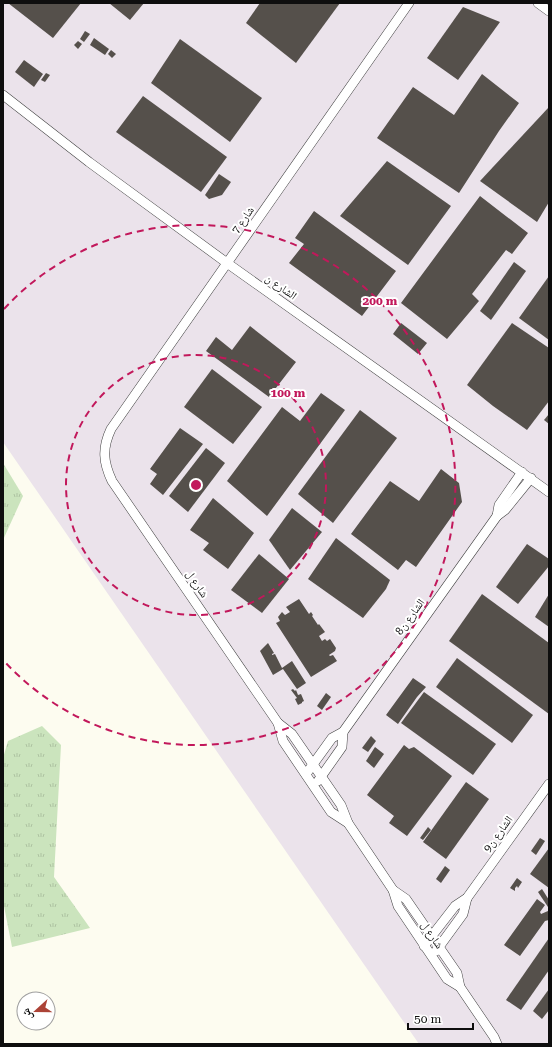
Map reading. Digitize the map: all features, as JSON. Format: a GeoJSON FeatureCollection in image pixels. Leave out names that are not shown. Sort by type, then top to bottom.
{"type":"FeatureCollection","features":[{"type":"Feature","properties":{"kind":"street","name":"شارع 7"},"geometry":{"type":"LineString","coordinates":[[104,454],[107,438],[111,429],[409,3]]}},
{"type":"Feature","properties":{"kind":"street"},"geometry":{"type":"LineString","coordinates":[[538,3],[549,11]]}},
{"type":"Feature","properties":{"kind":"street","name":"الشارع ن"},"geometry":{"type":"LineString","coordinates":[[3,95],[89,162],[227,263],[549,492]]}},
{"type":"Feature","properties":{"kind":"street","name":"شارع ل"},"geometry":{"type":"LineString","coordinates":[[104,454],[108,472],[112,481],[278,723],[292,734],[341,805],[348,823],[393,890],[398,906],[424,946],[447,979],[460,987]]}},
{"type":"Feature","properties":{"kind":"street","name":"الشارع ن8"},"geometry":{"type":"LineString","coordinates":[[497,516],[499,506],[522,472]]}},
{"type":"Feature","properties":{"kind":"street","name":"الشارع ن8"},"geometry":{"type":"LineString","coordinates":[[306,774],[332,738],[343,732],[497,516],[505,510],[531,478]]}},
{"type":"Feature","properties":{"kind":"street","name":"شارع ل"},"geometry":{"type":"LineString","coordinates":[[278,723],[283,741],[331,812],[348,823]]}},
{"type":"Feature","properties":{"kind":"street","name":"الشارع ن8"},"geometry":{"type":"LineString","coordinates":[[314,786],[342,747],[343,732]]}},
{"type":"Feature","properties":{"kind":"street","name":"الشارع ن9"},"geometry":{"type":"LineString","coordinates":[[432,957],[463,914],[468,898],[549,784]]}},
{"type":"Feature","properties":{"kind":"street","name":"شارع ل"},"geometry":{"type":"LineString","coordinates":[[393,890],[406,899],[457,973],[460,987],[495,1040],[503,1044]]}},
{"type":"Feature","properties":{"kind":"street","name":"الشارع ن9"},"geometry":{"type":"LineString","coordinates":[[424,946],[456,906],[468,898]]}},
{"type":"Feature","properties":{"kind":"shaded area"},"geometry":{"type":"Polygon","coordinates":[[[3,3],[549,3],[549,1044],[419,1044],[3,442],[3,3]]]}},
{"type":"Feature","properties":{"kind":"green space"},"geometry":{"type":"Polygon","coordinates":[[[3,463],[23,496],[3,540],[3,463]]]}},
{"type":"Feature","properties":{"kind":"green space"},"geometry":{"type":"Polygon","coordinates":[[[42,726],[61,745],[54,877],[90,928],[12,947],[3,901],[3,758],[8,741],[42,726]]]}},
{"type":"Feature","properties":{"kind":"building"},"geometry":{"type":"Polygon","coordinates":[[[8,3],[81,3],[53,38],[8,3]]]}},
{"type":"Feature","properties":{"kind":"building"},"geometry":{"type":"Polygon","coordinates":[[[109,3],[144,3],[130,20],[109,3]]]}},
{"type":"Feature","properties":{"kind":"building"},"geometry":{"type":"Polygon","coordinates":[[[260,3],[340,3],[296,63],[246,23],[260,3]]]}},
{"type":"Feature","properties":{"kind":"building"},"geometry":{"type":"Polygon","coordinates":[[[463,7],[500,22],[458,80],[427,58],[463,7]]]}},
{"type":"Feature","properties":{"kind":"building"},"geometry":{"type":"Polygon","coordinates":[[[85,31],[90,34],[84,42],[80,39],[85,31]]]}},
{"type":"Feature","properties":{"kind":"building"},"geometry":{"type":"Polygon","coordinates":[[[94,38],[109,49],[105,55],[90,45],[94,38]]]}},
{"type":"Feature","properties":{"kind":"building"},"geometry":{"type":"Polygon","coordinates":[[[180,39],[262,98],[230,142],[151,83],[180,39]]]}},
{"type":"Feature","properties":{"kind":"building"},"geometry":{"type":"Polygon","coordinates":[[[78,41],[82,44],[78,49],[74,45],[78,41]]]}},
{"type":"Feature","properties":{"kind":"building"},"geometry":{"type":"Polygon","coordinates":[[[111,50],[116,54],[112,58],[108,54],[111,50]]]}},
{"type":"Feature","properties":{"kind":"building"},"geometry":{"type":"Polygon","coordinates":[[[24,60],[43,74],[34,87],[15,72],[24,60]]]}},
{"type":"Feature","properties":{"kind":"building"},"geometry":{"type":"Polygon","coordinates":[[[46,73],[50,75],[45,82],[41,80],[46,73]]]}},
{"type":"Feature","properties":{"kind":"building"},"geometry":{"type":"Polygon","coordinates":[[[482,74],[519,103],[459,193],[377,138],[413,87],[454,115],[482,74]]]}},
{"type":"Feature","properties":{"kind":"building"},"geometry":{"type":"Polygon","coordinates":[[[143,96],[227,157],[201,192],[116,132],[143,96]]]}},
{"type":"Feature","properties":{"kind":"building"},"geometry":{"type":"Polygon","coordinates":[[[549,107],[549,202],[537,222],[480,181],[549,107]]]}},
{"type":"Feature","properties":{"kind":"building"},"geometry":{"type":"Polygon","coordinates":[[[387,161],[451,206],[408,265],[340,216],[387,161]]]}},
{"type":"Feature","properties":{"kind":"building"},"geometry":{"type":"Polygon","coordinates":[[[219,174],[231,182],[222,195],[209,199],[205,195],[219,174]]]}},
{"type":"Feature","properties":{"kind":"building"},"geometry":{"type":"Polygon","coordinates":[[[480,196],[528,233],[512,254],[506,250],[472,294],[479,301],[447,339],[401,303],[480,196]]]}},
{"type":"Feature","properties":{"kind":"building"},"geometry":{"type":"Polygon","coordinates":[[[314,211],[396,271],[362,316],[289,263],[304,244],[295,238],[314,211]]]}},
{"type":"Feature","properties":{"kind":"building"},"geometry":{"type":"Polygon","coordinates":[[[514,262],[526,271],[491,320],[480,311],[514,262]]]}},
{"type":"Feature","properties":{"kind":"building"},"geometry":{"type":"Polygon","coordinates":[[[549,276],[549,340],[519,318],[549,276]]]}},
{"type":"Feature","properties":{"kind":"building"},"geometry":{"type":"Polygon","coordinates":[[[401,323],[427,343],[418,354],[393,334],[401,323]]]}},
{"type":"Feature","properties":{"kind":"building"},"geometry":{"type":"Polygon","coordinates":[[[512,323],[549,348],[549,401],[527,430],[467,385],[512,323]]]}},
{"type":"Feature","properties":{"kind":"building"},"geometry":{"type":"Polygon","coordinates":[[[250,326],[296,362],[269,397],[206,351],[216,337],[232,350],[250,326]]]}},
{"type":"Feature","properties":{"kind":"building"},"geometry":{"type":"Polygon","coordinates":[[[212,369],[262,407],[233,444],[184,407],[212,369]]]}},
{"type":"Feature","properties":{"kind":"building"},"geometry":{"type":"Polygon","coordinates":[[[321,393],[345,410],[267,516],[227,481],[282,407],[300,421],[321,393]]]}},
{"type":"Feature","properties":{"kind":"building"},"geometry":{"type":"Polygon","coordinates":[[[360,410],[397,438],[333,523],[298,494],[360,410]]]}},
{"type":"Feature","properties":{"kind":"building"},"geometry":{"type":"Polygon","coordinates":[[[549,414],[549,424],[544,420],[549,414]]]}},
{"type":"Feature","properties":{"kind":"building"},"geometry":{"type":"Polygon","coordinates":[[[180,428],[203,444],[163,495],[150,484],[157,474],[150,469],[180,428]]]}},
{"type":"Feature","properties":{"kind":"building"},"geometry":{"type":"Polygon","coordinates":[[[206,448],[225,463],[188,512],[169,496],[206,448]]]}},
{"type":"Feature","properties":{"kind":"building"},"geometry":{"type":"Polygon","coordinates":[[[441,469],[459,483],[462,502],[416,567],[406,560],[398,570],[351,534],[390,481],[419,501],[441,469]]]}},
{"type":"Feature","properties":{"kind":"building"},"geometry":{"type":"Polygon","coordinates":[[[213,498],[254,533],[228,569],[203,550],[209,543],[190,530],[213,498]]]}},
{"type":"Feature","properties":{"kind":"building"},"geometry":{"type":"Polygon","coordinates":[[[292,508],[322,532],[290,570],[269,540],[292,508]]]}},
{"type":"Feature","properties":{"kind":"building"},"geometry":{"type":"Polygon","coordinates":[[[336,538],[390,580],[386,589],[363,618],[308,579],[336,538]]]}},
{"type":"Feature","properties":{"kind":"building"},"geometry":{"type":"Polygon","coordinates":[[[527,544],[549,559],[549,566],[518,604],[496,587],[527,544]]]}},
{"type":"Feature","properties":{"kind":"building"},"geometry":{"type":"Polygon","coordinates":[[[259,554],[289,579],[262,613],[231,590],[259,554]]]}},
{"type":"Feature","properties":{"kind":"building"},"geometry":{"type":"Polygon","coordinates":[[[482,594],[549,643],[549,714],[449,641],[482,594]]]}},
{"type":"Feature","properties":{"kind":"building"},"geometry":{"type":"Polygon","coordinates":[[[549,594],[549,627],[535,617],[549,594]]]}},
{"type":"Feature","properties":{"kind":"building"},"geometry":{"type":"Polygon","coordinates":[[[299,599],[309,614],[311,612],[318,625],[319,624],[325,632],[319,636],[322,641],[325,639],[327,641],[330,639],[336,648],[335,651],[329,655],[333,655],[337,661],[311,677],[276,623],[280,621],[278,617],[282,612],[285,615],[290,612],[286,607],[299,599]]]}},
{"type":"Feature","properties":{"kind":"building"},"geometry":{"type":"Polygon","coordinates":[[[268,643],[274,653],[272,655],[275,654],[282,668],[292,661],[306,683],[297,689],[283,669],[273,675],[260,651],[268,643]]]}},
{"type":"Feature","properties":{"kind":"building"},"geometry":{"type":"Polygon","coordinates":[[[457,658],[533,715],[512,743],[436,687],[457,658]]]}},
{"type":"Feature","properties":{"kind":"building"},"geometry":{"type":"Polygon","coordinates":[[[413,678],[426,687],[398,724],[386,715],[413,678]]]}},
{"type":"Feature","properties":{"kind":"building"},"geometry":{"type":"Polygon","coordinates":[[[293,689],[295,691],[296,690],[298,695],[301,694],[304,701],[298,705],[295,699],[297,698],[291,690],[293,689]]]}},
{"type":"Feature","properties":{"kind":"building"},"geometry":{"type":"Polygon","coordinates":[[[424,692],[496,744],[473,775],[401,723],[424,692]]]}},
{"type":"Feature","properties":{"kind":"building"},"geometry":{"type":"Polygon","coordinates":[[[326,693],[331,697],[322,710],[317,706],[326,693]]]}},
{"type":"Feature","properties":{"kind":"building"},"geometry":{"type":"Polygon","coordinates":[[[371,736],[376,741],[368,752],[362,748],[371,736]]]}},
{"type":"Feature","properties":{"kind":"building"},"geometry":{"type":"Polygon","coordinates":[[[404,745],[409,749],[414,747],[452,776],[407,836],[389,823],[394,816],[367,795],[404,745]]]}},
{"type":"Feature","properties":{"kind":"building"},"geometry":{"type":"Polygon","coordinates":[[[375,747],[384,754],[374,768],[366,761],[375,747]]]}},
{"type":"Feature","properties":{"kind":"building"},"geometry":{"type":"Polygon","coordinates":[[[466,782],[489,799],[446,859],[423,842],[466,782]]]}},
{"type":"Feature","properties":{"kind":"building"},"geometry":{"type":"Polygon","coordinates":[[[428,827],[431,830],[423,840],[420,838],[428,827]]]}},
{"type":"Feature","properties":{"kind":"building"},"geometry":{"type":"Polygon","coordinates":[[[540,838],[545,841],[536,855],[531,851],[540,838]]]}},
{"type":"Feature","properties":{"kind":"building"},"geometry":{"type":"Polygon","coordinates":[[[549,848],[549,888],[530,874],[549,848]]]}},
{"type":"Feature","properties":{"kind":"building"},"geometry":{"type":"Polygon","coordinates":[[[445,866],[450,870],[441,883],[436,879],[445,866]]]}},
{"type":"Feature","properties":{"kind":"building"},"geometry":{"type":"Polygon","coordinates":[[[517,878],[522,882],[518,888],[517,886],[515,888],[515,891],[510,888],[517,878]]]}},
{"type":"Feature","properties":{"kind":"building"},"geometry":{"type":"Polygon","coordinates":[[[542,889],[549,900],[548,907],[538,892],[542,889]]]}},
{"type":"Feature","properties":{"kind":"building"},"geometry":{"type":"Polygon","coordinates":[[[537,899],[545,905],[540,912],[541,914],[548,911],[549,920],[545,921],[520,956],[504,945],[537,899]]]}},
{"type":"Feature","properties":{"kind":"building"},"geometry":{"type":"Polygon","coordinates":[[[549,938],[549,970],[521,1010],[506,1000],[549,938]]]}},
{"type":"Feature","properties":{"kind":"building"},"geometry":{"type":"Polygon","coordinates":[[[549,989],[549,1010],[542,1019],[533,1011],[549,989]]]}}]}
